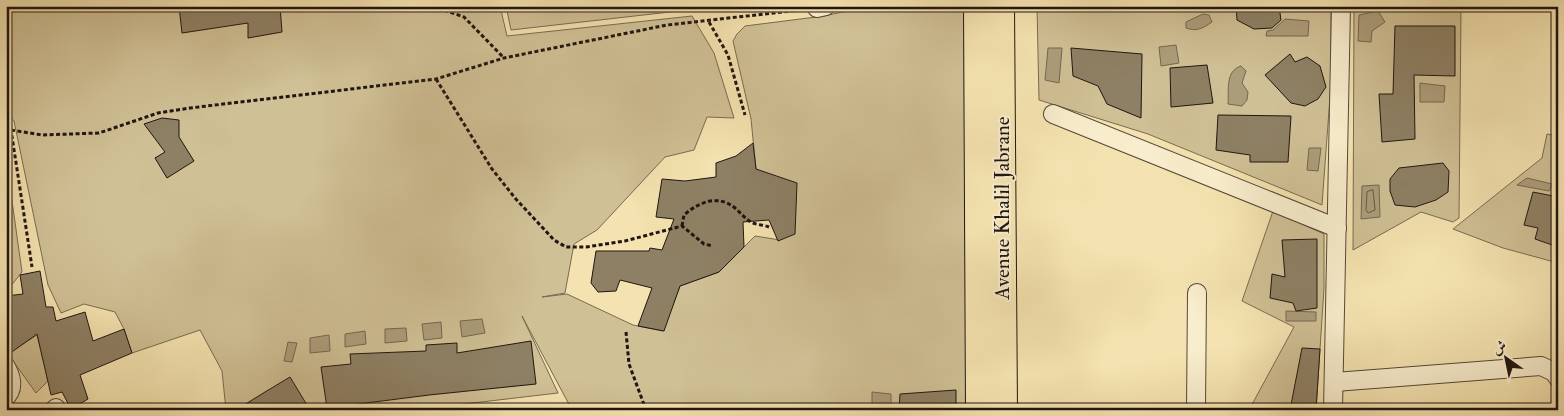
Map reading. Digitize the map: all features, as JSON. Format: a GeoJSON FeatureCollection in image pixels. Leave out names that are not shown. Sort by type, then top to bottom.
{"type":"FeatureCollection","features":[{"type":"Feature","properties":{"kind":"main road","name":"Avenue Khalil Jabrane"},"geometry":{"type":"LineString","coordinates":[[978,6],[980,410]]}},
{"type":"Feature","properties":{"kind":"main road","name":"Avenue Khalil Jabrane"},"geometry":{"type":"LineString","coordinates":[[1000,6],[1004,410]]}},
{"type":"Feature","properties":{"kind":"street"},"geometry":{"type":"LineString","coordinates":[[1332,410],[1335,382],[1341,6]]}},
{"type":"Feature","properties":{"kind":"street"},"geometry":{"type":"LineString","coordinates":[[1053,114],[1337,228]]}},
{"type":"Feature","properties":{"kind":"street"},"geometry":{"type":"LineString","coordinates":[[1196,410],[1197,293]]}},
{"type":"Feature","properties":{"kind":"street"},"geometry":{"type":"LineString","coordinates":[[1335,382],[1541,366],[1554,372],[1558,378]]}},
{"type":"Feature","properties":{"kind":"lane"},"geometry":{"type":"LineString","coordinates":[[6,359],[11,366],[17,383],[13,397],[6,403]]}},
{"type":"Feature","properties":{"kind":"path"},"geometry":{"type":"LineString","coordinates":[[432,6],[464,18],[504,58]]}},
{"type":"Feature","properties":{"kind":"path"},"geometry":{"type":"LineString","coordinates":[[11,130],[42,135],[99,133],[158,113],[436,79],[504,58],[667,25],[709,22],[821,7]]}},
{"type":"Feature","properties":{"kind":"path"},"geometry":{"type":"LineString","coordinates":[[709,22],[728,55],[746,115]]}},
{"type":"Feature","properties":{"kind":"path"},"geometry":{"type":"LineString","coordinates":[[436,79],[492,169],[515,198],[554,240],[566,247],[586,247],[625,241],[682,226]]}},
{"type":"Feature","properties":{"kind":"path"},"geometry":{"type":"LineString","coordinates":[[6,124],[11,130],[32,267]]}},
{"type":"Feature","properties":{"kind":"path"},"geometry":{"type":"LineString","coordinates":[[682,226],[684,215],[698,204],[710,200],[721,201],[733,206],[754,223],[769,227]]}},
{"type":"Feature","properties":{"kind":"path"},"geometry":{"type":"LineString","coordinates":[[682,226],[704,244],[713,246]]}},
{"type":"Feature","properties":{"kind":"path"},"geometry":{"type":"LineString","coordinates":[[626,332],[629,364],[646,410]]}},
{"type":"Feature","properties":{"kind":"shaded area"},"geometry":{"type":"Polygon","coordinates":[[[6,6],[500,6],[507,36],[692,16],[714,53],[734,118],[707,117],[694,150],[665,157],[597,230],[574,244],[565,293],[542,297],[567,294],[633,325],[663,331],[680,286],[719,272],[755,236],[780,240],[756,169],[751,119],[733,41],[737,34],[745,26],[824,16],[871,6],[967,6],[967,410],[572,410],[522,316],[558,393],[413,410],[226,410],[222,371],[200,330],[132,353],[124,329],[115,312],[84,304],[61,313],[48,285],[14,121],[6,112],[6,6]]]}},
{"type":"Feature","properties":{"kind":"shaded area"},"geometry":{"type":"Polygon","coordinates":[[[506,6],[723,6],[511,30],[506,6]]]}},
{"type":"Feature","properties":{"kind":"shaded area"},"geometry":{"type":"Polygon","coordinates":[[[1037,6],[1331,6],[1331,83],[1322,205],[1148,134],[1039,100],[1037,6]]]}},
{"type":"Feature","properties":{"kind":"shaded area"},"geometry":{"type":"Polygon","coordinates":[[[1354,6],[1550,6],[1550,10],[1461,9],[1459,218],[1453,222],[1421,212],[1353,250],[1354,6]]]}},
{"type":"Feature","properties":{"kind":"shaded area"},"geometry":{"type":"Polygon","coordinates":[[[1547,134],[1558,136],[1558,263],[1503,248],[1453,229],[1542,158],[1547,134]]]}},
{"type":"Feature","properties":{"kind":"shaded area"},"geometry":{"type":"Polygon","coordinates":[[[6,158],[22,272],[6,292],[6,158]]]}},
{"type":"Feature","properties":{"kind":"shaded area"},"geometry":{"type":"Polygon","coordinates":[[[1273,211],[1324,234],[1324,288],[1316,410],[1249,410],[1294,327],[1242,301],[1273,211]]]}},
{"type":"Feature","properties":{"kind":"shaded area"},"geometry":{"type":"Polygon","coordinates":[[[37,335],[48,381],[36,393],[8,354],[37,335]]]}},
{"type":"Feature","properties":{"kind":"water"},"geometry":{"type":"Polygon","coordinates":[[[1378,11],[1385,22],[1372,31],[1371,42],[1358,41],[1359,15],[1378,11]]]}},
{"type":"Feature","properties":{"kind":"water"},"geometry":{"type":"Polygon","coordinates":[[[1203,14],[1209,15],[1212,22],[1200,29],[1186,28],[1186,22],[1203,14]]]}},
{"type":"Feature","properties":{"kind":"water"},"geometry":{"type":"Polygon","coordinates":[[[1285,19],[1309,21],[1308,36],[1266,36],[1267,31],[1273,30],[1285,19]]]}},
{"type":"Feature","properties":{"kind":"water"},"geometry":{"type":"Polygon","coordinates":[[[1176,45],[1179,63],[1161,66],[1159,47],[1176,45]]]}},
{"type":"Feature","properties":{"kind":"water"},"geometry":{"type":"Polygon","coordinates":[[[1048,48],[1062,48],[1059,83],[1045,80],[1048,48]]]}},
{"type":"Feature","properties":{"kind":"water"},"geometry":{"type":"Polygon","coordinates":[[[1241,66],[1246,71],[1242,83],[1248,92],[1247,100],[1242,106],[1228,104],[1230,77],[1236,68],[1241,66]]]}},
{"type":"Feature","properties":{"kind":"water"},"geometry":{"type":"Polygon","coordinates":[[[1420,83],[1445,86],[1444,102],[1420,102],[1420,83]]]}},
{"type":"Feature","properties":{"kind":"water"},"geometry":{"type":"Polygon","coordinates":[[[1309,148],[1321,148],[1318,171],[1307,170],[1309,148]]]}},
{"type":"Feature","properties":{"kind":"water"},"geometry":{"type":"Polygon","coordinates":[[[1527,178],[1552,184],[1549,191],[1517,185],[1527,178]]]}},
{"type":"Feature","properties":{"kind":"water"},"geometry":{"type":"Polygon","coordinates":[[[1379,185],[1380,217],[1361,219],[1362,186],[1379,185]]]}},
{"type":"Feature","properties":{"kind":"water"},"geometry":{"type":"Polygon","coordinates":[[[1286,311],[1316,312],[1316,321],[1286,321],[1286,311]]]}},
{"type":"Feature","properties":{"kind":"water"},"geometry":{"type":"Polygon","coordinates":[[[482,319],[485,333],[462,337],[460,321],[482,319]]]}},
{"type":"Feature","properties":{"kind":"water"},"geometry":{"type":"Polygon","coordinates":[[[441,322],[442,338],[424,340],[422,324],[441,322]]]}},
{"type":"Feature","properties":{"kind":"water"},"geometry":{"type":"Polygon","coordinates":[[[406,328],[407,341],[385,343],[385,329],[406,328]]]}},
{"type":"Feature","properties":{"kind":"water"},"geometry":{"type":"Polygon","coordinates":[[[365,331],[366,344],[345,347],[345,334],[365,331]]]}},
{"type":"Feature","properties":{"kind":"water"},"geometry":{"type":"Polygon","coordinates":[[[329,335],[330,351],[310,353],[310,338],[329,335]]]}},
{"type":"Feature","properties":{"kind":"water"},"geometry":{"type":"Polygon","coordinates":[[[288,342],[297,343],[292,362],[284,361],[288,342]]]}},
{"type":"Feature","properties":{"kind":"water"},"geometry":{"type":"Polygon","coordinates":[[[872,392],[891,394],[891,410],[872,410],[872,392]]]}},
{"type":"Feature","properties":{"kind":"building"},"geometry":{"type":"Polygon","coordinates":[[[179,6],[253,6],[255,11],[280,6],[282,32],[248,38],[248,23],[182,33],[179,6]]]}},
{"type":"Feature","properties":{"kind":"building"},"geometry":{"type":"Polygon","coordinates":[[[1236,6],[1279,6],[1281,20],[1272,28],[1254,29],[1237,20],[1236,6]]]}},
{"type":"Feature","properties":{"kind":"building"},"geometry":{"type":"Polygon","coordinates":[[[1395,26],[1455,26],[1455,76],[1414,75],[1415,139],[1382,142],[1379,94],[1393,94],[1395,26]]]}},
{"type":"Feature","properties":{"kind":"building"},"geometry":{"type":"Polygon","coordinates":[[[1071,48],[1142,54],[1141,118],[1107,104],[1098,86],[1073,76],[1071,48]]]}},
{"type":"Feature","properties":{"kind":"building"},"geometry":{"type":"Polygon","coordinates":[[[1290,54],[1295,62],[1307,57],[1320,66],[1326,87],[1318,99],[1305,106],[1291,103],[1265,75],[1290,54]]]}},
{"type":"Feature","properties":{"kind":"building"},"geometry":{"type":"Polygon","coordinates":[[[1207,65],[1213,103],[1171,107],[1170,68],[1207,65]]]}},
{"type":"Feature","properties":{"kind":"building"},"geometry":{"type":"Polygon","coordinates":[[[1218,115],[1291,116],[1288,162],[1250,162],[1250,155],[1216,150],[1218,115]]]}},
{"type":"Feature","properties":{"kind":"building"},"geometry":{"type":"Polygon","coordinates":[[[162,118],[179,120],[179,137],[194,161],[167,178],[155,158],[165,152],[144,124],[162,118]]]}},
{"type":"Feature","properties":{"kind":"building"},"geometry":{"type":"Polygon","coordinates":[[[753,143],[756,169],[797,183],[795,234],[778,241],[769,220],[743,222],[744,247],[719,272],[680,286],[664,331],[638,326],[652,288],[620,280],[616,291],[598,292],[591,283],[596,251],[649,251],[650,248],[662,250],[674,219],[656,217],[662,179],[685,181],[716,177],[716,163],[736,156],[753,143]]]}},
{"type":"Feature","properties":{"kind":"building"},"geometry":{"type":"Polygon","coordinates":[[[1443,163],[1449,171],[1448,192],[1436,200],[1415,207],[1395,205],[1390,191],[1390,179],[1399,168],[1443,163]]]}},
{"type":"Feature","properties":{"kind":"building"},"geometry":{"type":"Polygon","coordinates":[[[1533,192],[1558,197],[1558,247],[1535,239],[1538,228],[1524,225],[1533,192]]]}},
{"type":"Feature","properties":{"kind":"building"},"geometry":{"type":"Polygon","coordinates":[[[1317,239],[1317,308],[1296,311],[1293,303],[1270,298],[1272,274],[1285,277],[1282,240],[1317,239]]]}},
{"type":"Feature","properties":{"kind":"building"},"geometry":{"type":"Polygon","coordinates":[[[40,271],[46,307],[53,307],[56,321],[85,312],[93,341],[124,329],[132,353],[80,375],[88,399],[71,409],[62,392],[51,395],[37,334],[9,354],[6,353],[6,296],[23,294],[20,275],[40,271]]]}},
{"type":"Feature","properties":{"kind":"building"},"geometry":{"type":"Polygon","coordinates":[[[531,341],[536,384],[327,408],[321,367],[351,364],[350,354],[426,351],[426,345],[457,343],[457,353],[531,341]]]}},
{"type":"Feature","properties":{"kind":"building"},"geometry":{"type":"Polygon","coordinates":[[[1302,348],[1320,349],[1316,410],[1290,410],[1302,348]]]}},
{"type":"Feature","properties":{"kind":"building"},"geometry":{"type":"Polygon","coordinates":[[[290,377],[310,410],[236,410],[265,392],[290,377]]]}},
{"type":"Feature","properties":{"kind":"building"},"geometry":{"type":"Polygon","coordinates":[[[956,390],[956,410],[899,410],[900,394],[956,390]]]}}]}
